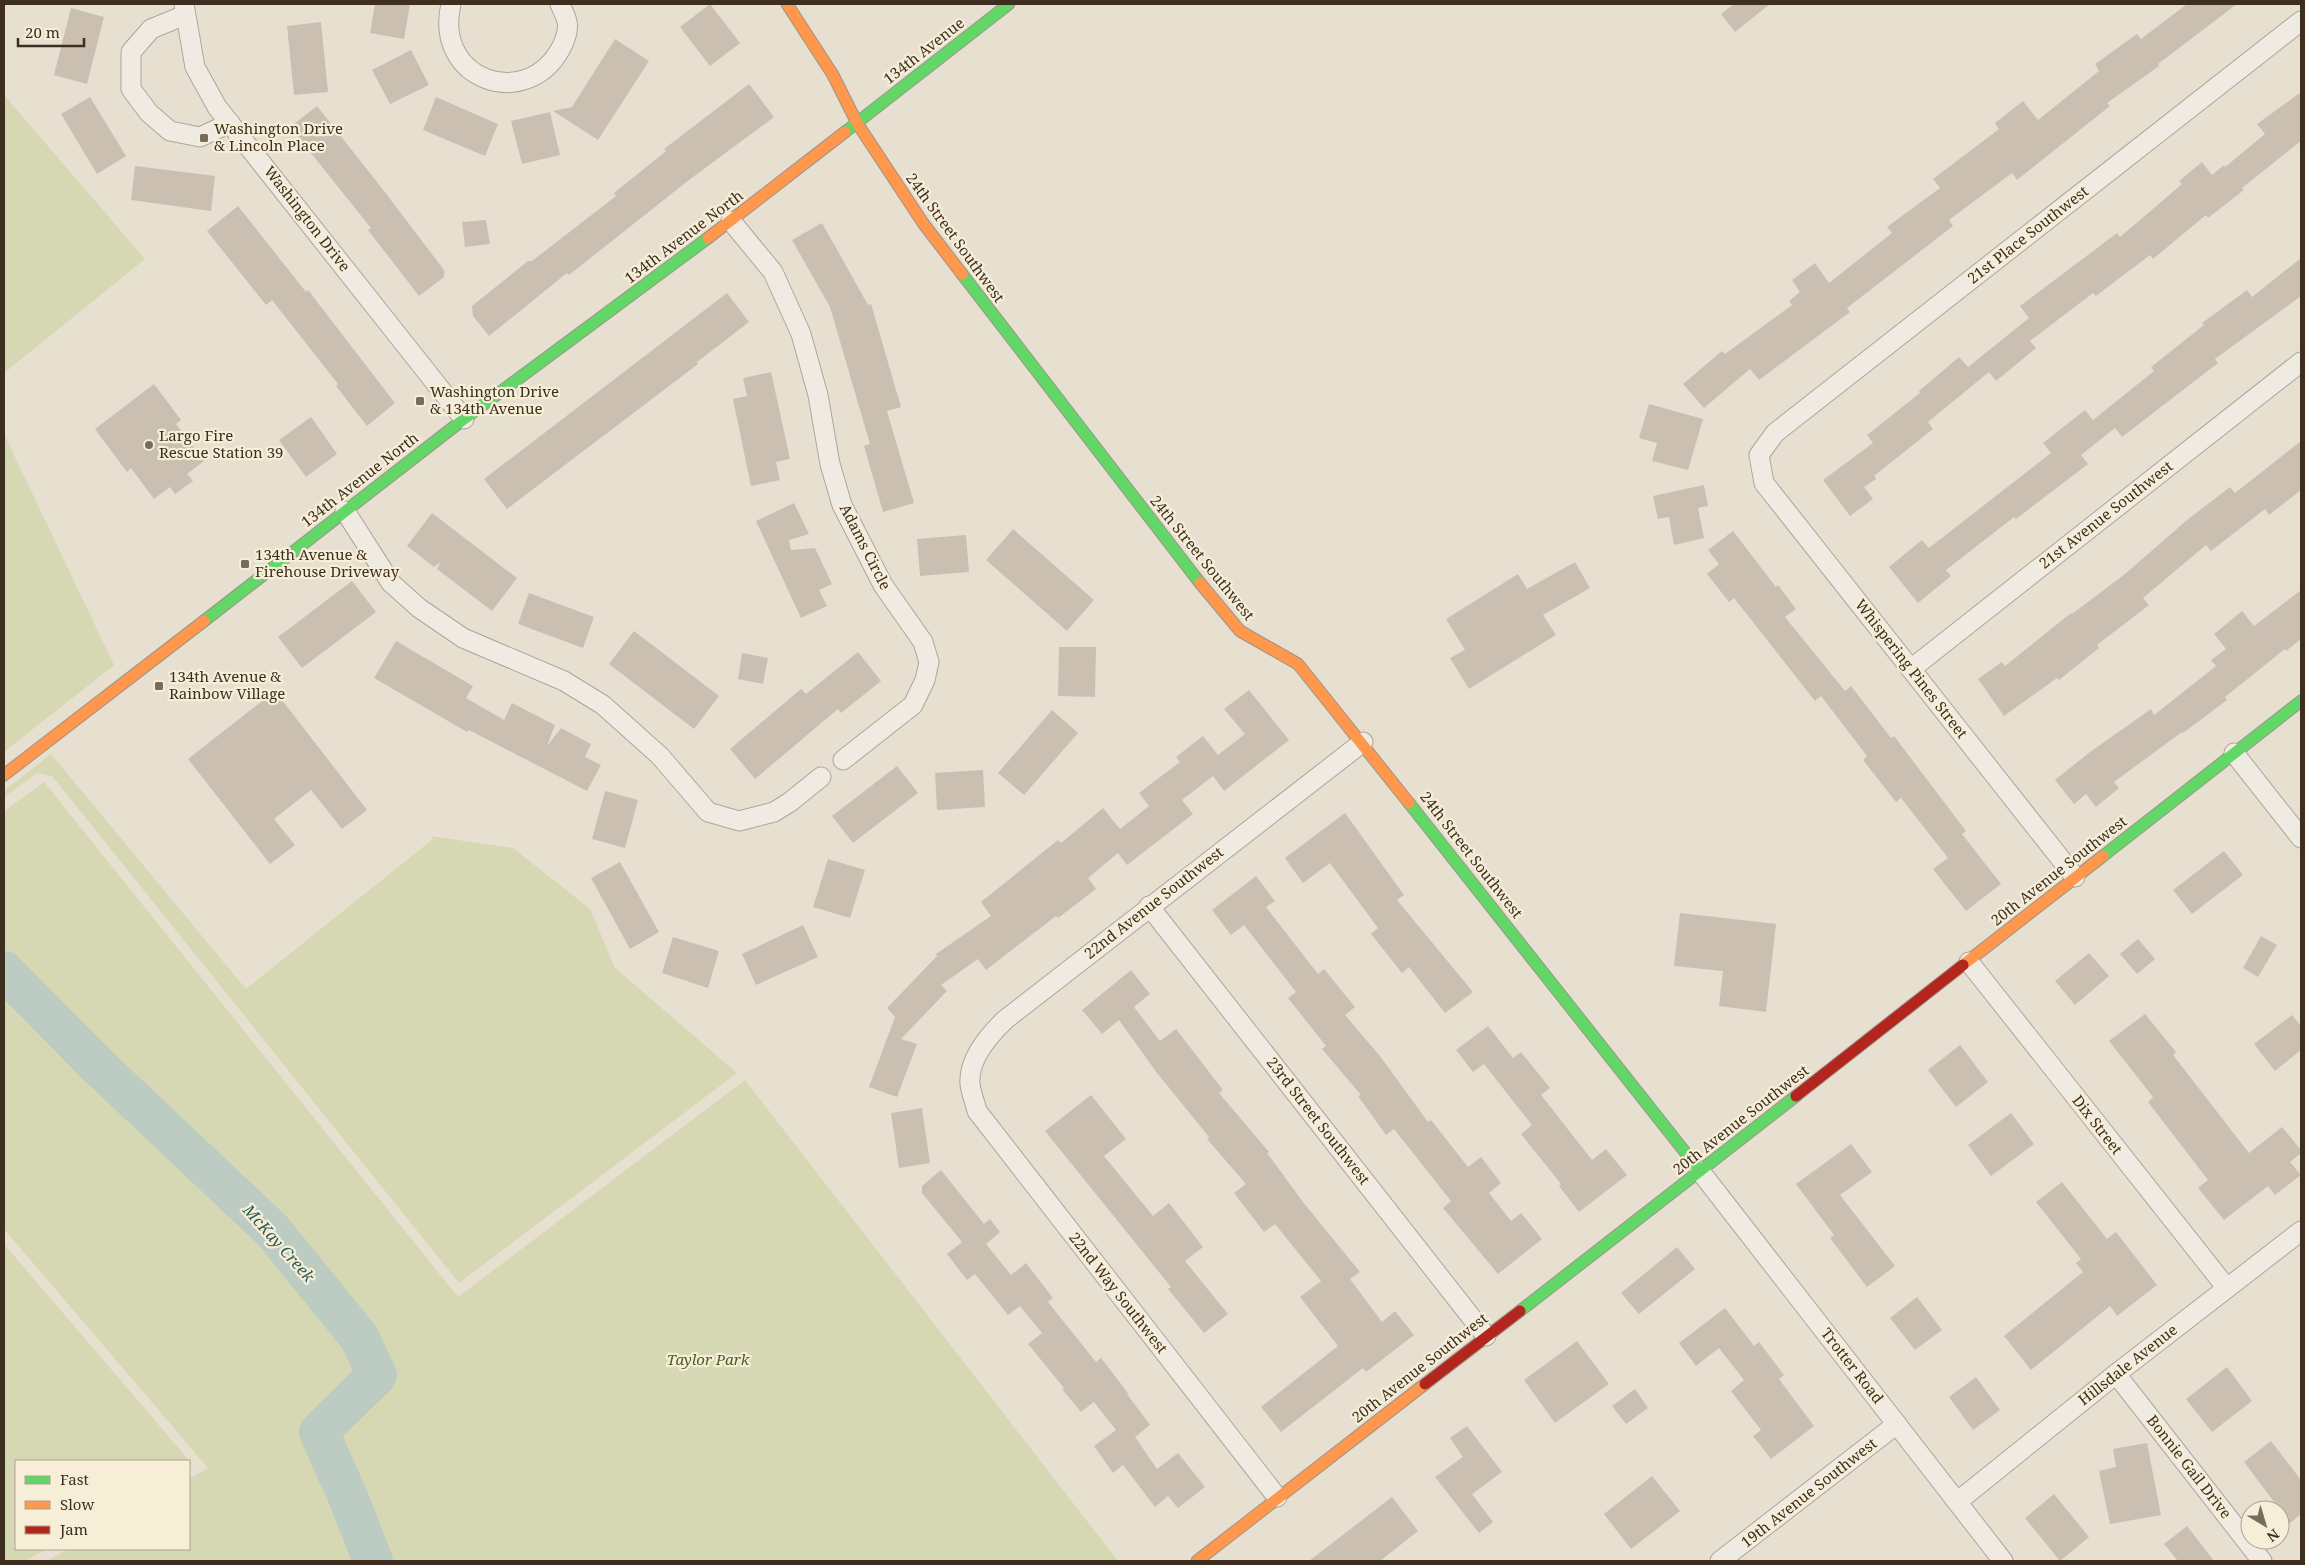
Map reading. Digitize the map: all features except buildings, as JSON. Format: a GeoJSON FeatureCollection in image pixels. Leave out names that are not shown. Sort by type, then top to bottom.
{"type":"FeatureCollection","features":[{"type":"Feature","properties":{"kind":"street"},"geometry":{"type":"LineString","coordinates":[[451,4],[447,20],[449,37],[456,55],[481,77],[496,81],[516,82],[540,73],[556,58],[565,42],[568,22],[560,4]]}},
{"type":"Feature","properties":{"kind":"street","name":"24th Street Southwest"},"geometry":{"type":"LineString","coordinates":[[787,4],[833,75],[857,123],[923,223],[1220,609],[1240,631],[1260,644],[1280,652],[1298,664],[1363,742],[1700,1171]]}},
{"type":"Feature","properties":{"kind":"street","name":"134th Avenue"},"geometry":{"type":"LineString","coordinates":[[857,123],[1009,4]]}},
{"type":"Feature","properties":{"kind":"street"},"geometry":{"type":"LineString","coordinates":[[184,9],[151,29],[130,52],[131,89],[149,113],[170,131],[200,137],[230,123]]}},
{"type":"Feature","properties":{"kind":"street","name":"Washington Drive"},"geometry":{"type":"LineString","coordinates":[[184,9],[195,67],[217,107],[464,419]]}},
{"type":"Feature","properties":{"kind":"street","name":"21st Place Southwest"},"geometry":{"type":"LineString","coordinates":[[1759,455],[1775,433],[2301,21]]}},
{"type":"Feature","properties":{"kind":"street","name":"134th Avenue North"},"geometry":{"type":"LineString","coordinates":[[4,775],[464,419],[731,221],[857,123]]}},
{"type":"Feature","properties":{"kind":"street","name":"Adams Circle"},"geometry":{"type":"LineString","coordinates":[[731,221],[773,272],[801,334],[818,395],[830,464],[842,505],[882,584],[923,642],[929,662],[926,680],[913,705],[843,760]]}},
{"type":"Feature","properties":{"kind":"street","name":"21st Avenue Southwest"},"geometry":{"type":"LineString","coordinates":[[1911,669],[2301,362]]}},
{"type":"Feature","properties":{"kind":"street","name":"Whispering Pines Street"},"geometry":{"type":"LineString","coordinates":[[1759,455],[1764,483],[2075,877]]}},
{"type":"Feature","properties":{"kind":"street"},"geometry":{"type":"LineString","coordinates":[[345,511],[391,583],[419,608],[463,638],[564,681],[603,705],[660,756],[708,812],[739,821],[774,812],[790,802],[821,777]]}},
{"type":"Feature","properties":{"kind":"street","name":"20th Avenue Southwest"},"geometry":{"type":"LineString","coordinates":[[1197,1561],[2301,701]]}},
{"type":"Feature","properties":{"kind":"street","name":"22nd Avenue Southwest"},"geometry":{"type":"LineString","coordinates":[[970,1083],[976,1057],[990,1034],[1006,1019],[1363,742]]}},
{"type":"Feature","properties":{"kind":"street"},"geometry":{"type":"LineString","coordinates":[[2234,753],[2301,838]]}},
{"type":"Feature","properties":{"kind":"street","name":"23rd Street Southwest"},"geometry":{"type":"LineString","coordinates":[[1150,906],[1486,1336]]}},
{"type":"Feature","properties":{"kind":"street","name":"Dix Street"},"geometry":{"type":"LineString","coordinates":[[1968,962],[2226,1287]]}},
{"type":"Feature","properties":{"kind":"street","name":"22nd Way Southwest"},"geometry":{"type":"LineString","coordinates":[[970,1083],[977,1111],[1277,1498]]}},
{"type":"Feature","properties":{"kind":"street","name":"Trotter Road"},"geometry":{"type":"LineString","coordinates":[[1700,1171],[2003,1561]]}},
{"type":"Feature","properties":{"kind":"street","name":"Hillsdale Avenue"},"geometry":{"type":"LineString","coordinates":[[1957,1502],[2226,1287],[2300,1234]]}},
{"type":"Feature","properties":{"kind":"street","name":"Bonnie Gail Drive"},"geometry":{"type":"LineString","coordinates":[[2116,1374],[2262,1561]]}},
{"type":"Feature","properties":{"kind":"street","name":"19th Avenue Southwest"},"geometry":{"type":"LineString","coordinates":[[1720,1561],[1897,1424]]}},
{"type":"Feature","properties":{"kind":"green space"},"geometry":{"type":"Polygon","coordinates":[[[4,95],[145,259],[4,373],[4,95]]]}},
{"type":"Feature","properties":{"kind":"green space"},"geometry":{"type":"Polygon","coordinates":[[[4,434],[114,665],[4,752],[4,434]]]}},
{"type":"Feature","properties":{"kind":"green space"},"geometry":{"type":"Polygon","coordinates":[[[51,754],[246,989],[433,839],[430,836],[513,848],[590,909],[615,968],[737,1073],[459,1283],[52,776],[37,773],[4,797],[4,791],[51,754]]]}},
{"type":"Feature","properties":{"kind":"green space","name":"Taylor Park"},"geometry":{"type":"Polygon","coordinates":[[[44,782],[458,1297],[745,1080],[1118,1561],[47,1561],[66,1550],[190,1550],[190,1478],[208,1468],[4,1229],[4,811],[44,782]]]}},
{"type":"Feature","properties":{"kind":"green space"},"geometry":{"type":"Polygon","coordinates":[[[4,1244],[189,1460],[15,1460],[15,1550],[45,1550],[25,1561],[4,1561],[4,1244]]]}},
{"type":"Feature","properties":{"kind":"waterway","name":"McKay Creek"},"geometry":{"type":"LineString","coordinates":[[4,971],[97,1065],[272,1230],[359,1337],[377,1375],[319,1432],[348,1497],[373,1561]]}},
{"type":"Feature","properties":{"kind":"traffic: fast"},"geometry":{"type":"LineString","coordinates":[[845,132],[1009,4]]}},
{"type":"Feature","properties":{"kind":"traffic: fast"},"geometry":{"type":"LineString","coordinates":[[204,621],[464,419],[708,238]]}},
{"type":"Feature","properties":{"kind":"traffic: fast"},"geometry":{"type":"LineString","coordinates":[[962,274],[1200,583]]}},
{"type":"Feature","properties":{"kind":"traffic: fast"},"geometry":{"type":"LineString","coordinates":[[2103,856],[2301,701]]}},
{"type":"Feature","properties":{"kind":"traffic: fast"},"geometry":{"type":"LineString","coordinates":[[1409,803],[1700,1171]]}},
{"type":"Feature","properties":{"kind":"traffic: fast"},"geometry":{"type":"LineString","coordinates":[[1520,1311],[1796,1096]]}},
{"type":"Feature","properties":{"kind":"traffic: slow"},"geometry":{"type":"LineString","coordinates":[[787,4],[833,75],[857,123],[923,223],[962,274]]}},
{"type":"Feature","properties":{"kind":"traffic: slow"},"geometry":{"type":"LineString","coordinates":[[708,238],[845,132]]}},
{"type":"Feature","properties":{"kind":"traffic: slow"},"geometry":{"type":"LineString","coordinates":[[1200,583],[1240,631],[1298,664],[1409,803]]}},
{"type":"Feature","properties":{"kind":"traffic: slow"},"geometry":{"type":"LineString","coordinates":[[4,775],[204,621]]}},
{"type":"Feature","properties":{"kind":"traffic: slow"},"geometry":{"type":"LineString","coordinates":[[1963,965],[2103,856]]}},
{"type":"Feature","properties":{"kind":"traffic: slow"},"geometry":{"type":"LineString","coordinates":[[1197,1561],[1425,1384]]}},
{"type":"Feature","properties":{"kind":"traffic: jam"},"geometry":{"type":"LineString","coordinates":[[1796,1096],[1963,965]]}},
{"type":"Feature","properties":{"kind":"traffic: jam"},"geometry":{"type":"LineString","coordinates":[[1425,1384],[1520,1311]]}},
{"type":"Feature","properties":{"kind":"place","name":"Washington Drive & Lincoln Place"},"geometry":{"type":"Point","coordinates":[204,138]}},
{"type":"Feature","properties":{"kind":"place","name":"Washington Drive & 134th Avenue"},"geometry":{"type":"Point","coordinates":[420,401]}},
{"type":"Feature","properties":{"kind":"place","name":"Largo Fire Rescue Station 39"},"geometry":{"type":"Point","coordinates":[149,445]}},
{"type":"Feature","properties":{"kind":"place","name":"134th Avenue & Firehouse Driveway"},"geometry":{"type":"Point","coordinates":[245,564]}},
{"type":"Feature","properties":{"kind":"place","name":"134th Avenue & Rainbow Village"},"geometry":{"type":"Point","coordinates":[159,686]}}]}
